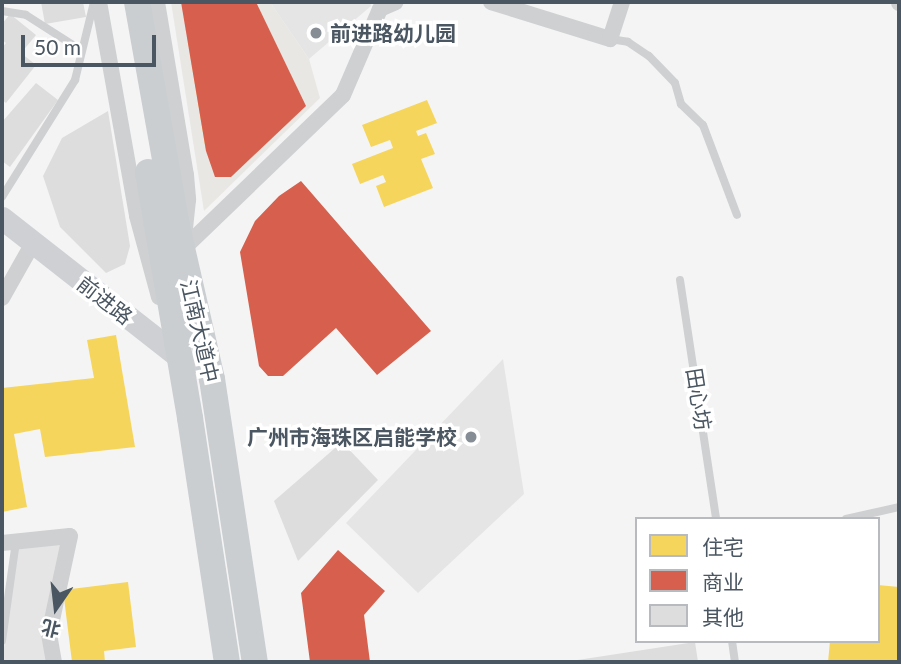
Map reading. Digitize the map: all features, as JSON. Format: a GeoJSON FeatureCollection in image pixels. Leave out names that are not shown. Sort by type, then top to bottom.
{"type":"FeatureCollection","features":[{"type":"Feature","properties":{"kind":"main road","name":"江南大道中"},"geometry":{"type":"LineString","coordinates":[[119,2],[181,359],[227,662]]}},
{"type":"Feature","properties":{"kind":"main road","name":"江南大道中"},"geometry":{"type":"LineString","coordinates":[[137,2],[182,250],[212,379],[255,662]]}},
{"type":"Feature","properties":{"kind":"main road","name":"前进路"},"geometry":{"type":"LineString","coordinates":[[2,218],[181,359],[212,379]]}},
{"type":"Feature","properties":{"kind":"street"},"geometry":{"type":"LineString","coordinates":[[96,2],[144,245],[181,359]]}},
{"type":"Feature","properties":{"kind":"street"},"geometry":{"type":"LineString","coordinates":[[157,2],[186,175],[188,200],[182,250]]}},
{"type":"Feature","properties":{"kind":"street"},"geometry":{"type":"LineString","coordinates":[[182,250],[344,95],[380,6],[396,2]]}},
{"type":"Feature","properties":{"kind":"street"},"geometry":{"type":"LineString","coordinates":[[491,2],[570,24],[610,39],[622,2]]}},
{"type":"Feature","properties":{"kind":"street"},"geometry":{"type":"LineString","coordinates":[[2,298],[33,243]]}},
{"type":"Feature","properties":{"kind":"street"},"geometry":{"type":"LineString","coordinates":[[9,542],[70,536],[49,634],[54,662]]}},
{"type":"Feature","properties":{"kind":"lane"},"geometry":{"type":"LineString","coordinates":[[2,197],[75,80],[96,2]]}},
{"type":"Feature","properties":{"kind":"lane"},"geometry":{"type":"LineString","coordinates":[[2,10],[26,15],[73,45]]}},
{"type":"Feature","properties":{"kind":"lane"},"geometry":{"type":"LineString","coordinates":[[610,39],[628,42],[649,56],[675,83],[681,104],[703,125],[737,215]]}},
{"type":"Feature","properties":{"kind":"lane","name":"田心坊"},"geometry":{"type":"LineString","coordinates":[[680,281],[716,517]]}},
{"type":"Feature","properties":{"kind":"lane"},"geometry":{"type":"LineString","coordinates":[[855,517],[899,507]]}},
{"type":"Feature","properties":{"kind":"lane"},"geometry":{"type":"LineString","coordinates":[[2,641],[9,542]]}},
{"type":"Feature","properties":{"kind":"lane"},"geometry":{"type":"LineString","coordinates":[[732,643],[735,662]]}},
{"type":"Feature","properties":{"kind":"shaded area"},"geometry":{"type":"Polygon","coordinates":[[[171,2],[270,2],[309,59],[320,98],[204,211],[171,2]]]}},
{"type":"Feature","properties":{"kind":"shaded area","name":"前进路幼儿园"},"geometry":{"type":"Polygon","coordinates":[[[270,2],[370,2],[371,6],[309,59],[270,2]]]}},
{"type":"Feature","properties":{"kind":"shaded area","name":"广州市海珠区启能学校"},"geometry":{"type":"Polygon","coordinates":[[[503,359],[524,494],[418,593],[346,523],[503,359]]]}},
{"type":"Feature","properties":{"kind":"shaded area"},"geometry":{"type":"Polygon","coordinates":[[[67,538],[50,662],[2,662],[18,544],[67,538]]]}},
{"type":"Feature","properties":{"kind":"building: 住宅"},"geometry":{"type":"Polygon","coordinates":[[[237,26],[240,43],[247,42],[251,65],[261,63],[268,103],[259,105],[265,142],[206,151],[187,35],[237,26]]]}},
{"type":"Feature","properties":{"kind":"building: 住宅"},"geometry":{"type":"Polygon","coordinates":[[[427,100],[437,123],[416,131],[418,136],[426,133],[435,154],[421,159],[433,188],[384,207],[376,186],[386,182],[383,175],[360,184],[352,164],[393,148],[390,140],[371,147],[362,125],[427,100]]]}},
{"type":"Feature","properties":{"kind":"building: 住宅"},"geometry":{"type":"Polygon","coordinates":[[[116,335],[135,447],[45,457],[40,429],[14,434],[27,507],[2,512],[2,388],[94,378],[87,340],[116,335]]]}},
{"type":"Feature","properties":{"kind":"building: 住宅"},"geometry":{"type":"Polygon","coordinates":[[[128,582],[136,647],[104,651],[105,662],[72,662],[63,590],[128,582]]]}},
{"type":"Feature","properties":{"kind":"building: 住宅"},"geometry":{"type":"Polygon","coordinates":[[[880,585],[899,587],[899,662],[828,662],[830,643],[880,643],[880,585]]]}},
{"type":"Feature","properties":{"kind":"building: 商业"},"geometry":{"type":"Polygon","coordinates":[[[181,2],[256,2],[306,106],[231,177],[215,177],[206,151],[181,2]]]}},
{"type":"Feature","properties":{"kind":"building: 商业"},"geometry":{"type":"Polygon","coordinates":[[[301,181],[431,331],[377,375],[336,328],[283,376],[268,376],[259,366],[240,252],[255,221],[279,196],[301,181]]]}},
{"type":"Feature","properties":{"kind":"building: 商业"},"geometry":{"type":"Polygon","coordinates":[[[338,550],[385,591],[364,615],[370,662],[310,662],[301,593],[338,550]]]}},
{"type":"Feature","properties":{"kind":"building: 其他"},"geometry":{"type":"Polygon","coordinates":[[[41,2],[83,2],[86,17],[45,24],[41,2]]]}},
{"type":"Feature","properties":{"kind":"building: 其他"},"geometry":{"type":"Polygon","coordinates":[[[10,14],[36,35],[21,53],[36,65],[6,103],[2,100],[2,48],[6,43],[2,40],[2,24],[10,14]]]}},
{"type":"Feature","properties":{"kind":"building: 其他"},"geometry":{"type":"Polygon","coordinates":[[[36,83],[58,100],[10,167],[2,161],[2,122],[36,83]]]}},
{"type":"Feature","properties":{"kind":"building: 其他"},"geometry":{"type":"Polygon","coordinates":[[[108,111],[130,246],[125,264],[106,273],[60,227],[43,176],[62,138],[108,111]]]}},
{"type":"Feature","properties":{"kind":"building: 其他"},"geometry":{"type":"Polygon","coordinates":[[[342,442],[378,480],[298,561],[274,501],[342,442]]]}},
{"type":"Feature","properties":{"kind":"building: 其他"},"geometry":{"type":"Polygon","coordinates":[[[695,643],[698,662],[572,662],[695,643]]]}},
{"type":"Feature","properties":{"kind":"place","name":"前进路幼儿园"},"geometry":{"type":"Point","coordinates":[316,33]}},
{"type":"Feature","properties":{"kind":"place","name":"广州市海珠区启能学校"},"geometry":{"type":"Point","coordinates":[471,437]}}]}
